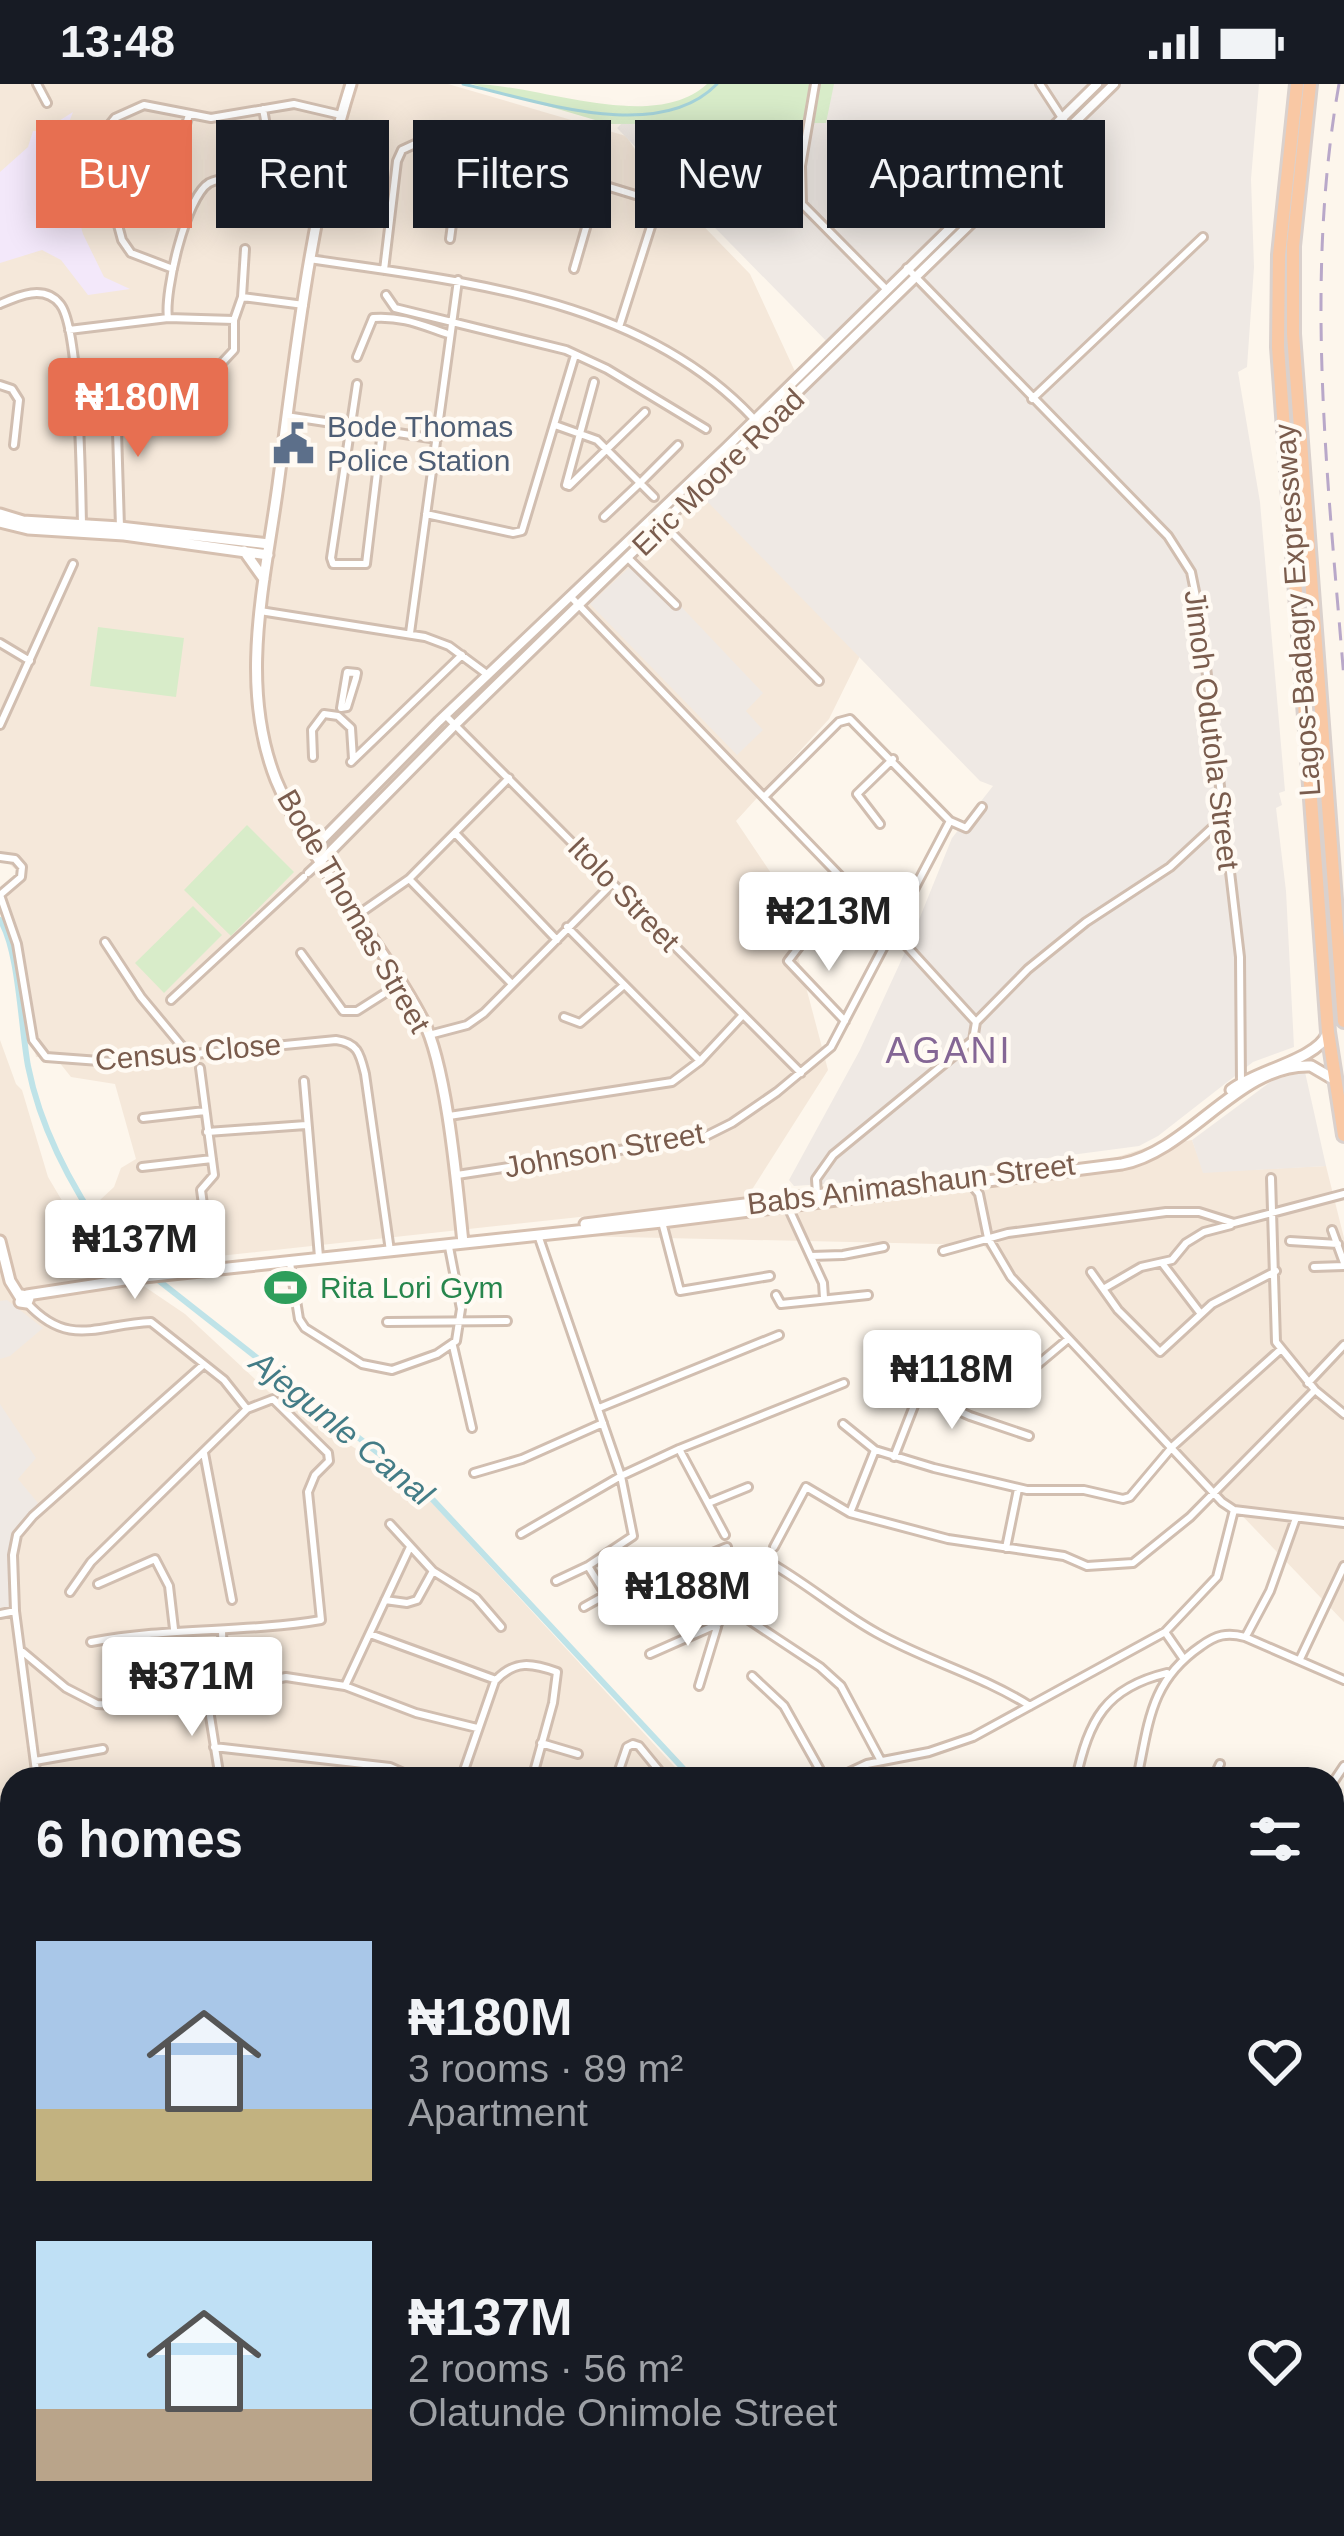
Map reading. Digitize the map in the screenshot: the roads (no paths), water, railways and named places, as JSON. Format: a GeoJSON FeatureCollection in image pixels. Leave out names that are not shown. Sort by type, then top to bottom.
{"type":"FeatureCollection","features":[{"type":"Feature","properties":{"kind":"highway","name":"Lagos-Badagry Expressway"},"geometry":{"type":"LineString","coordinates":[[1310,84],[1293,246],[1293,334],[1344,1021]]}},
{"type":"Feature","properties":{"kind":"highway","name":"Lagos-Badagry Expressway"},"geometry":{"type":"LineString","coordinates":[[1295,87],[1279,255],[1278,347],[1328,1032],[1344,1135]]}},
{"type":"Feature","properties":{"kind":"main road","name":"Bode Thomas Street"},"geometry":{"type":"LineString","coordinates":[[351,84],[320,195],[309,259],[256,668],[268,753],[289,806],[429,1035],[446,1116],[457,1242]]}},
{"type":"Feature","properties":{"kind":"main road"},"geometry":{"type":"LineString","coordinates":[[0,518],[120,526],[149,535]]}},
{"type":"Feature","properties":{"kind":"main road"},"geometry":{"type":"LineString","coordinates":[[0,518],[28,529],[149,535],[269,549]]}},
{"type":"Feature","properties":{"kind":"main road"},"geometry":{"type":"LineString","coordinates":[[244,547],[272,527]]}},
{"type":"Feature","properties":{"kind":"main road"},"geometry":{"type":"LineString","coordinates":[[244,547],[264,580]]}},
{"type":"Feature","properties":{"kind":"main road","name":"Babs Animashaun Street"},"geometry":{"type":"LineString","coordinates":[[25,1298],[180,1273],[987,1181],[1145,1158],[1242,1085],[1318,1049],[1328,1032]]}},
{"type":"Feature","properties":{"kind":"main road","name":"Babs Animashaun Street"},"geometry":{"type":"LineString","coordinates":[[1242,1085],[1304,1065],[1335,1080]]}},
{"type":"Feature","properties":{"kind":"main road","name":"Babs Animashaun Street"},"geometry":{"type":"LineString","coordinates":[[457,1242],[662,1222],[817,1194],[1070,1168]]}},
{"type":"Feature","properties":{"kind":"main road"},"geometry":{"type":"LineString","coordinates":[[0,1241],[10,1281],[25,1298]]}},
{"type":"Feature","properties":{"kind":"street"},"geometry":{"type":"LineString","coordinates":[[37,84],[47,103]]}},
{"type":"Feature","properties":{"kind":"street"},"geometry":{"type":"LineString","coordinates":[[815,84],[801,166],[802,204],[886,289]]}},
{"type":"Feature","properties":{"kind":"street"},"geometry":{"type":"LineString","coordinates":[[1040,84],[1062,120]]}},
{"type":"Feature","properties":{"kind":"street","name":"Eric Moore Road"},"geometry":{"type":"LineString","coordinates":[[1067,120],[1097,84]]}},
{"type":"Feature","properties":{"kind":"street","name":"Eric Moore Road"},"geometry":{"type":"LineString","coordinates":[[1068,120],[1114,84]]}},
{"type":"Feature","properties":{"kind":"street"},"geometry":{"type":"LineString","coordinates":[[173,268],[139,257],[122,240],[101,168],[100,143],[116,118],[137,106],[211,118],[300,104],[341,115]]}},
{"type":"Feature","properties":{"kind":"street"},"geometry":{"type":"LineString","coordinates":[[168,318],[166,295],[194,202],[212,182],[256,172],[265,162],[268,141],[263,109]]}},
{"type":"Feature","properties":{"kind":"street"},"geometry":{"type":"LineString","coordinates":[[188,120],[189,116]]}},
{"type":"Feature","properties":{"kind":"street"},"geometry":{"type":"LineString","coordinates":[[384,270],[397,161],[402,150],[413,145]]}},
{"type":"Feature","properties":{"kind":"street"},"geometry":{"type":"LineString","coordinates":[[611,187],[642,197],[654,212],[620,327]]}},
{"type":"Feature","properties":{"kind":"street"},"geometry":{"type":"LineString","coordinates":[[450,239],[451,228]]}},
{"type":"Feature","properties":{"kind":"street"},"geometry":{"type":"LineString","coordinates":[[574,269],[585,228]]}},
{"type":"Feature","properties":{"kind":"street","name":"Eric Moore Road"},"geometry":{"type":"LineString","coordinates":[[314,848],[951,228]]}},
{"type":"Feature","properties":{"kind":"street","name":"Eric Moore Road"},"geometry":{"type":"LineString","coordinates":[[322,860],[964,228]]}},
{"type":"Feature","properties":{"kind":"street"},"geometry":{"type":"LineString","coordinates":[[1032,399],[1203,237]]}},
{"type":"Feature","properties":{"kind":"street"},"geometry":{"type":"LineString","coordinates":[[76,392],[219,366],[234,350],[245,249]]}},
{"type":"Feature","properties":{"kind":"street"},"geometry":{"type":"LineString","coordinates":[[309,259],[458,280],[538,299],[620,327],[707,379],[762,428]]}},
{"type":"Feature","properties":{"kind":"street","name":"Jimoh Odutola Street"},"geometry":{"type":"LineString","coordinates":[[908,268],[1148,514],[1191,572],[1240,957],[1242,1085]]}},
{"type":"Feature","properties":{"kind":"street"},"geometry":{"type":"LineString","coordinates":[[410,633],[458,280]]}},
{"type":"Feature","properties":{"kind":"street"},"geometry":{"type":"LineString","coordinates":[[0,304],[29,293],[61,304],[76,392],[82,524]]}},
{"type":"Feature","properties":{"kind":"street"},"geometry":{"type":"LineString","coordinates":[[386,295],[395,308],[452,319],[575,355],[706,429]]}},
{"type":"Feature","properties":{"kind":"street"},"geometry":{"type":"LineString","coordinates":[[242,296],[304,305]]}},
{"type":"Feature","properties":{"kind":"street"},"geometry":{"type":"LineString","coordinates":[[357,357],[373,318],[395,316],[450,334]]}},
{"type":"Feature","properties":{"kind":"street"},"geometry":{"type":"LineString","coordinates":[[69,330],[168,318],[234,320]]}},
{"type":"Feature","properties":{"kind":"street"},"geometry":{"type":"LineString","coordinates":[[426,514],[513,533],[522,530],[575,355]]}},
{"type":"Feature","properties":{"kind":"street"},"geometry":{"type":"LineString","coordinates":[[595,382],[567,486],[645,412]]}},
{"type":"Feature","properties":{"kind":"street"},"geometry":{"type":"LineString","coordinates":[[357,383],[333,564],[366,564],[382,431]]}},
{"type":"Feature","properties":{"kind":"street"},"geometry":{"type":"LineString","coordinates":[[0,385],[12,389],[20,400],[14,446]]}},
{"type":"Feature","properties":{"kind":"street"},"geometry":{"type":"LineString","coordinates":[[120,526],[117,431],[137,419],[179,411]]}},
{"type":"Feature","properties":{"kind":"street"},"geometry":{"type":"LineString","coordinates":[[286,416],[437,439]]}},
{"type":"Feature","properties":{"kind":"street"},"geometry":{"type":"LineString","coordinates":[[554,424],[606,448],[654,497]]}},
{"type":"Feature","properties":{"kind":"street"},"geometry":{"type":"LineString","coordinates":[[604,517],[678,446]]}},
{"type":"Feature","properties":{"kind":"street"},"geometry":{"type":"LineString","coordinates":[[663,524],[819,681]]}},
{"type":"Feature","properties":{"kind":"street"},"geometry":{"type":"LineString","coordinates":[[629,559],[676,605]]}},
{"type":"Feature","properties":{"kind":"street"},"geometry":{"type":"LineString","coordinates":[[0,725],[73,564]]}},
{"type":"Feature","properties":{"kind":"street"},"geometry":{"type":"LineString","coordinates":[[570,596],[976,1022],[973,1040],[833,1155],[816,1179],[817,1194]]}},
{"type":"Feature","properties":{"kind":"street"},"geometry":{"type":"LineString","coordinates":[[260,610],[410,633],[449,646],[488,675]]}},
{"type":"Feature","properties":{"kind":"street"},"geometry":{"type":"LineString","coordinates":[[0,643],[30,661]]}},
{"type":"Feature","properties":{"kind":"street"},"geometry":{"type":"LineString","coordinates":[[341,708],[346,707],[357,673],[345,674],[341,708],[350,728],[352,760],[461,656]]}},
{"type":"Feature","properties":{"kind":"street"},"geometry":{"type":"LineString","coordinates":[[314,757],[312,730],[324,714],[338,716],[350,728]]}},
{"type":"Feature","properties":{"kind":"street","name":"Itolo Street"},"geometry":{"type":"LineString","coordinates":[[446,716],[801,1073]]}},
{"type":"Feature","properties":{"kind":"street"},"geometry":{"type":"LineString","coordinates":[[765,796],[843,718],[861,727],[950,820],[965,828],[982,807]]}},
{"type":"Feature","properties":{"kind":"street"},"geometry":{"type":"LineString","coordinates":[[880,824],[857,794],[893,759]]}},
{"type":"Feature","properties":{"kind":"street"},"geometry":{"type":"LineString","coordinates":[[356,916],[409,879],[509,778]]}},
{"type":"Feature","properties":{"kind":"street"},"geometry":{"type":"LineString","coordinates":[[976,1022],[1054,946],[1170,867],[1224,817]]}},
{"type":"Feature","properties":{"kind":"street","name":"Johnson Street"},"geometry":{"type":"LineString","coordinates":[[453,1176],[704,1137],[732,1123],[831,1047],[950,820]]}},
{"type":"Feature","properties":{"kind":"street"},"geometry":{"type":"LineString","coordinates":[[454,833],[557,940]]}},
{"type":"Feature","properties":{"kind":"street","name":"Census Close"},"geometry":{"type":"LineString","coordinates":[[0,857],[15,859],[22,867],[21,878],[0,895],[14,932],[40,1053],[54,1059],[95,1062],[336,1040],[358,1048],[390,1251]]}},
{"type":"Feature","properties":{"kind":"street"},"geometry":{"type":"LineString","coordinates":[[171,1000],[322,860]]}},
{"type":"Feature","properties":{"kind":"street"},"geometry":{"type":"LineString","coordinates":[[409,879],[512,984]]}},
{"type":"Feature","properties":{"kind":"street"},"geometry":{"type":"LineString","coordinates":[[429,1035],[474,1021],[613,883]]}},
{"type":"Feature","properties":{"kind":"street"},"geometry":{"type":"LineString","coordinates":[[567,927],[700,1061]]}},
{"type":"Feature","properties":{"kind":"street"},"geometry":{"type":"LineString","coordinates":[[808,935],[788,961],[845,1021]]}},
{"type":"Feature","properties":{"kind":"street"},"geometry":{"type":"LineString","coordinates":[[104,941],[136,990],[190,1056]]}},
{"type":"Feature","properties":{"kind":"street"},"geometry":{"type":"LineString","coordinates":[[301,953],[343,1011],[357,1011],[400,983]]}},
{"type":"Feature","properties":{"kind":"street"},"geometry":{"type":"LineString","coordinates":[[564,1017],[580,1023],[623,986]]}},
{"type":"Feature","properties":{"kind":"street"},"geometry":{"type":"LineString","coordinates":[[446,1116],[659,1086],[700,1061],[742,1016]]}},
{"type":"Feature","properties":{"kind":"street"},"geometry":{"type":"LineString","coordinates":[[200,1069],[214,1175],[201,1190],[212,1270]]}},
{"type":"Feature","properties":{"kind":"street"},"geometry":{"type":"LineString","coordinates":[[304,1081],[319,1257]]}},
{"type":"Feature","properties":{"kind":"street"},"geometry":{"type":"LineString","coordinates":[[143,1118],[205,1111]]}},
{"type":"Feature","properties":{"kind":"street"},"geometry":{"type":"LineString","coordinates":[[208,1132],[306,1125]]}},
{"type":"Feature","properties":{"kind":"street"},"geometry":{"type":"LineString","coordinates":[[142,1167],[212,1159]]}},
{"type":"Feature","properties":{"kind":"street"},"geometry":{"type":"LineString","coordinates":[[1271,1178],[1276,1271],[1273,1327],[1280,1350],[1344,1414]]}},
{"type":"Feature","properties":{"kind":"street"},"geometry":{"type":"LineString","coordinates":[[979,1194],[987,1181]]}},
{"type":"Feature","properties":{"kind":"street"},"geometry":{"type":"LineString","coordinates":[[968,1183],[979,1194],[988,1238],[1011,1277],[1214,1494],[1234,1510],[1344,1522]]}},
{"type":"Feature","properties":{"kind":"street"},"geometry":{"type":"LineString","coordinates":[[1103,1289],[1141,1267],[1177,1256],[1196,1237],[1340,1195]]}},
{"type":"Feature","properties":{"kind":"street"},"geometry":{"type":"LineString","coordinates":[[786,1201],[824,1298]]}},
{"type":"Feature","properties":{"kind":"street"},"geometry":{"type":"LineString","coordinates":[[943,1251],[988,1238],[1166,1212],[1199,1212],[1234,1223]]}},
{"type":"Feature","properties":{"kind":"street"},"geometry":{"type":"LineString","coordinates":[[662,1222],[680,1291],[770,1276]]}},
{"type":"Feature","properties":{"kind":"street"},"geometry":{"type":"LineString","coordinates":[[1314,1268],[1344,1264],[1332,1230]]}},
{"type":"Feature","properties":{"kind":"street"},"geometry":{"type":"LineString","coordinates":[[538,1235],[621,1476],[631,1540],[556,1581]]}},
{"type":"Feature","properties":{"kind":"street"},"geometry":{"type":"LineString","coordinates":[[1290,1240],[1338,1244]]}},
{"type":"Feature","properties":{"kind":"street"},"geometry":{"type":"LineString","coordinates":[[457,1242],[460,1323],[453,1346],[472,1428]]}},
{"type":"Feature","properties":{"kind":"street"},"geometry":{"type":"LineString","coordinates":[[811,1256],[884,1246]]}},
{"type":"Feature","properties":{"kind":"street"},"geometry":{"type":"LineString","coordinates":[[289,1261],[305,1328],[362,1364],[392,1370],[453,1346]]}},
{"type":"Feature","properties":{"kind":"street"},"geometry":{"type":"LineString","coordinates":[[1162,1263],[1201,1314]]}},
{"type":"Feature","properties":{"kind":"street"},"geometry":{"type":"LineString","coordinates":[[1090,1272],[1155,1351],[1165,1350],[1223,1297],[1276,1271]]}},
{"type":"Feature","properties":{"kind":"street"},"geometry":{"type":"LineString","coordinates":[[776,1295],[781,1304],[868,1295]]}},
{"type":"Feature","properties":{"kind":"street"},"geometry":{"type":"LineString","coordinates":[[25,1298],[41,1317],[69,1332],[151,1322],[224,1380],[248,1408]]}},
{"type":"Feature","properties":{"kind":"street"},"geometry":{"type":"LineString","coordinates":[[387,1322],[507,1321]]}},
{"type":"Feature","properties":{"kind":"street"},"geometry":{"type":"LineString","coordinates":[[599,1408],[779,1335]]}},
{"type":"Feature","properties":{"kind":"street"},"geometry":{"type":"LineString","coordinates":[[1029,1436],[970,1416],[917,1389],[941,1339],[1030,1371]]}},
{"type":"Feature","properties":{"kind":"street"},"geometry":{"type":"LineString","coordinates":[[1018,1397],[1030,1371],[1066,1340]]}},
{"type":"Feature","properties":{"kind":"street"},"geometry":{"type":"LineString","coordinates":[[1308,1383],[1344,1345]]}},
{"type":"Feature","properties":{"kind":"street"},"geometry":{"type":"LineString","coordinates":[[843,1424],[874,1450],[894,1457],[1018,1489],[1084,1490],[1126,1499],[1173,1446],[1280,1350]]}},
{"type":"Feature","properties":{"kind":"street"},"geometry":{"type":"LineString","coordinates":[[35,1767],[15,1611],[15,1542],[25,1525],[202,1366]]}},
{"type":"Feature","properties":{"kind":"street"},"geometry":{"type":"LineString","coordinates":[[520,1534],[621,1476],[844,1383]]}},
{"type":"Feature","properties":{"kind":"street"},"geometry":{"type":"LineString","coordinates":[[774,1547],[806,1487],[850,1514],[948,1539],[1064,1556],[1087,1566],[1133,1563],[1214,1494],[1315,1390]]}},
{"type":"Feature","properties":{"kind":"street"},"geometry":{"type":"LineString","coordinates":[[894,1457],[920,1393]]}},
{"type":"Feature","properties":{"kind":"street"},"geometry":{"type":"LineString","coordinates":[[70,1592],[92,1562],[248,1408],[273,1400],[326,1449],[329,1457],[308,1492],[323,1617],[317,1622],[222,1631],[175,1629],[91,1642]]}},
{"type":"Feature","properties":{"kind":"street"},"geometry":{"type":"LineString","coordinates":[[473,1473],[522,1459],[603,1423]]}},
{"type":"Feature","properties":{"kind":"street"},"geometry":{"type":"LineString","coordinates":[[679,1449],[725,1535]]}},
{"type":"Feature","properties":{"kind":"street"},"geometry":{"type":"LineString","coordinates":[[850,1514],[874,1450]]}},
{"type":"Feature","properties":{"kind":"street"},"geometry":{"type":"LineString","coordinates":[[204,1453],[232,1600]]}},
{"type":"Feature","properties":{"kind":"street"},"geometry":{"type":"LineString","coordinates":[[710,1502],[748,1487]]}},
{"type":"Feature","properties":{"kind":"street"},"geometry":{"type":"LineString","coordinates":[[1006,1547],[1018,1489]]}},
{"type":"Feature","properties":{"kind":"street"},"geometry":{"type":"LineString","coordinates":[[866,1767],[973,1737],[1165,1632],[1216,1577],[1234,1510]]}},
{"type":"Feature","properties":{"kind":"street"},"geometry":{"type":"LineString","coordinates":[[1246,1636],[1270,1591],[1296,1518]]}},
{"type":"Feature","properties":{"kind":"street"},"geometry":{"type":"LineString","coordinates":[[391,1525],[433,1571],[476,1598],[501,1628]]}},
{"type":"Feature","properties":{"kind":"street"},"geometry":{"type":"LineString","coordinates":[[345,1686],[410,1547]]}},
{"type":"Feature","properties":{"kind":"street"},"geometry":{"type":"LineString","coordinates":[[584,1607],[643,1574],[670,1570],[728,1547]]}},
{"type":"Feature","properties":{"kind":"street"},"geometry":{"type":"LineString","coordinates":[[699,1686],[727,1584],[709,1554]]}},
{"type":"Feature","properties":{"kind":"street"},"geometry":{"type":"LineString","coordinates":[[98,1584],[148,1559],[157,1561],[169,1586],[175,1629]]}},
{"type":"Feature","properties":{"kind":"street"},"geometry":{"type":"LineString","coordinates":[[766,1561],[874,1632],[930,1660],[972,1674],[1030,1706]]}},
{"type":"Feature","properties":{"kind":"street"},"geometry":{"type":"LineString","coordinates":[[588,1566],[606,1595]]}},
{"type":"Feature","properties":{"kind":"street"},"geometry":{"type":"LineString","coordinates":[[1300,1658],[1344,1566]]}},
{"type":"Feature","properties":{"kind":"street"},"geometry":{"type":"LineString","coordinates":[[385,1600],[417,1600],[433,1571]]}},
{"type":"Feature","properties":{"kind":"street"},"geometry":{"type":"LineString","coordinates":[[0,1614],[15,1611]]}},
{"type":"Feature","properties":{"kind":"street"},"geometry":{"type":"LineString","coordinates":[[749,1620],[841,1686],[881,1761]]}},
{"type":"Feature","properties":{"kind":"street"},"geometry":{"type":"LineString","coordinates":[[650,1654],[718,1624]]}},
{"type":"Feature","properties":{"kind":"street"},"geometry":{"type":"LineString","coordinates":[[222,1631],[224,1688]]}},
{"type":"Feature","properties":{"kind":"street"},"geometry":{"type":"LineString","coordinates":[[1165,1632],[1183,1658]]}},
{"type":"Feature","properties":{"kind":"street"},"geometry":{"type":"LineString","coordinates":[[370,1634],[496,1680]]}},
{"type":"Feature","properties":{"kind":"street"},"geometry":{"type":"LineString","coordinates":[[1080,1767],[1102,1706],[1124,1690],[1167,1673],[1221,1634],[1246,1636],[1344,1680]]}},
{"type":"Feature","properties":{"kind":"street"},"geometry":{"type":"LineString","coordinates":[[20,1649],[66,1688],[97,1704],[132,1706],[286,1677],[345,1686],[477,1728]]}},
{"type":"Feature","properties":{"kind":"street"},"geometry":{"type":"LineString","coordinates":[[465,1767],[496,1680],[508,1667],[532,1664],[558,1674],[535,1767]]}},
{"type":"Feature","properties":{"kind":"street"},"geometry":{"type":"LineString","coordinates":[[1140,1767],[1167,1673]]}},
{"type":"Feature","properties":{"kind":"street"},"geometry":{"type":"LineString","coordinates":[[752,1676],[784,1706],[818,1767]]}},
{"type":"Feature","properties":{"kind":"street"},"geometry":{"type":"LineString","coordinates":[[206,1691],[218,1767]]}},
{"type":"Feature","properties":{"kind":"street"},"geometry":{"type":"LineString","coordinates":[[541,1743],[578,1754]]}},
{"type":"Feature","properties":{"kind":"street"},"geometry":{"type":"LineString","coordinates":[[620,1767],[627,1747],[639,1746],[656,1767]]}},
{"type":"Feature","properties":{"kind":"street"},"geometry":{"type":"LineString","coordinates":[[214,1747],[390,1767]]}},
{"type":"Feature","properties":{"kind":"street"},"geometry":{"type":"LineString","coordinates":[[34,1761],[103,1749]]}},
{"type":"Feature","properties":{"kind":"waterway"},"geometry":{"type":"LineString","coordinates":[[463,84],[559,107],[630,115],[663,112],[692,102],[717,84]]}},
{"type":"Feature","properties":{"kind":"waterway","name":"Ajegunle Canal"},"geometry":{"type":"LineString","coordinates":[[0,920],[11,950],[28,1066],[41,1114],[71,1181],[111,1243],[420,1486],[682,1767]]}},
{"type":"Feature","properties":{"kind":"railway"},"geometry":{"type":"LineString","coordinates":[[1339,84],[1323,232],[1321,307],[1326,456],[1344,679]]}},
{"type":"Feature","properties":{"kind":"place","name":"Bode Thomas Police Station"},"geometry":{"type":"Point","coordinates":[293,443]}},
{"type":"Feature","properties":{"kind":"place","name":"Rita Lori Gym"},"geometry":{"type":"Point","coordinates":[286,1287]}},
{"type":"Feature","properties":{"kind":"district","name":"AGANI"},"geometry":{"type":"Point","coordinates":[949,1050]}}]}
